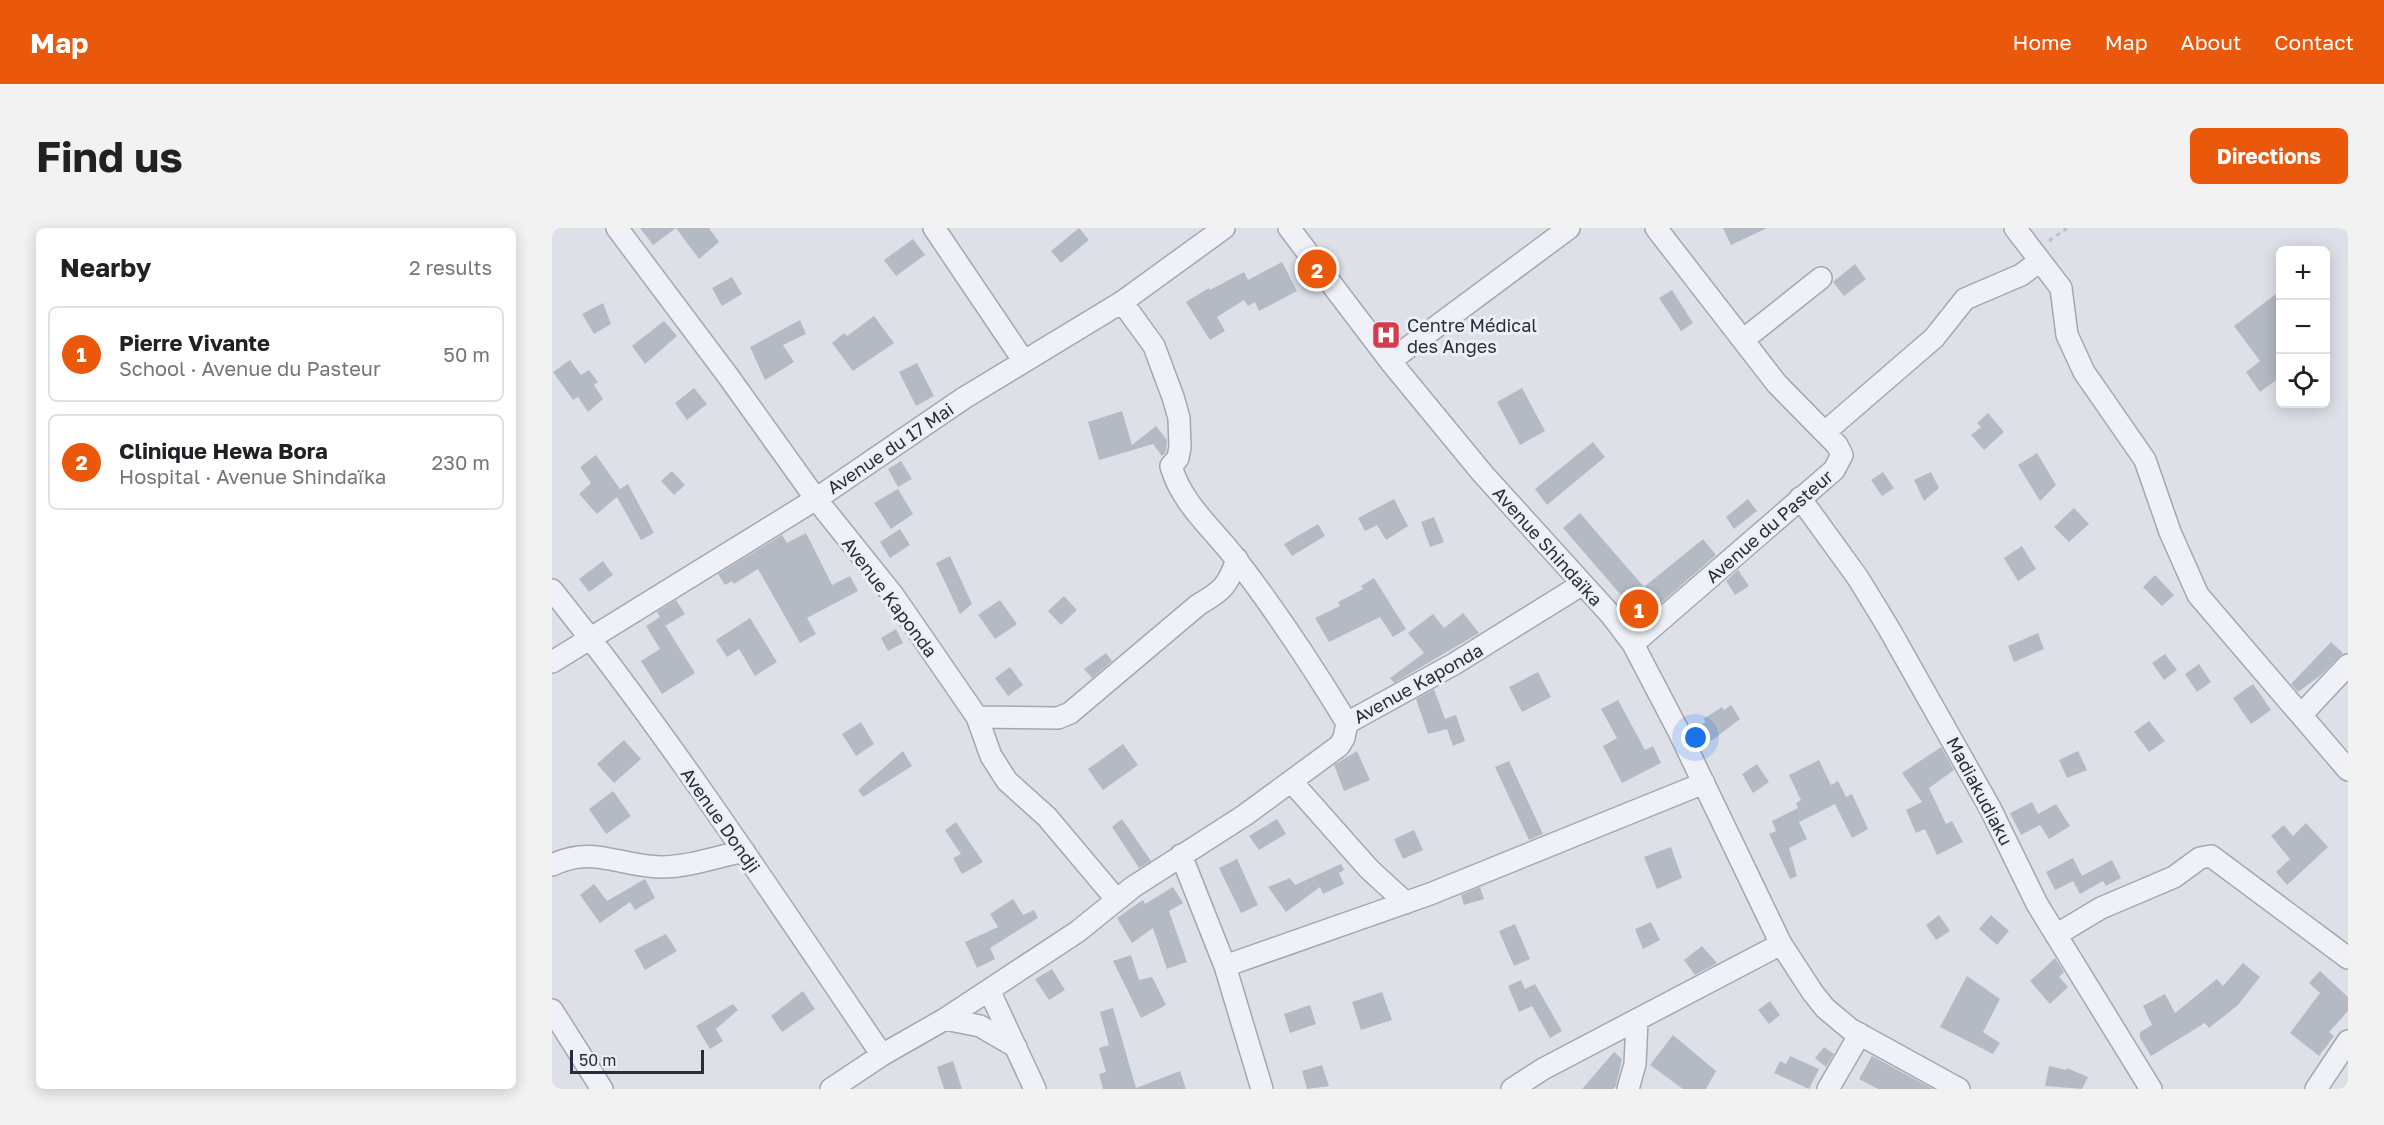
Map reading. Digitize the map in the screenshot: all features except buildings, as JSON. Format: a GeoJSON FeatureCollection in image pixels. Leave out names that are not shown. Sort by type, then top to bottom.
{"type":"FeatureCollection","features":[{"type":"Feature","properties":{"kind":"street","name":"Avenue Kaponda"},"geometry":{"type":"LineString","coordinates":[[617,228],[728,376],[816,499],[893,595],[977,717],[992,756],[1007,781],[1047,818],[1116,899],[1212,837],[1339,746],[1344,738],[1347,723],[1454,664],[1581,585]]}},
{"type":"Feature","properties":{"kind":"street"},"geometry":{"type":"LineString","coordinates":[[934,228],[1023,360]]}},
{"type":"Feature","properties":{"kind":"street","name":"Avenue du 17 Mai"},"geometry":{"type":"LineString","coordinates":[[552,662],[589,637],[816,499],[1023,360],[1122,302],[1224,228]]}},
{"type":"Feature","properties":{"kind":"street","name":"Avenue Shindaïka"},"geometry":{"type":"LineString","coordinates":[[1289,228],[1390,361],[1483,474],[1581,585],[1611,615],[1633,644],[1704,783],[1781,944],[1825,1008],[1860,1034],[1959,1089]]}},
{"type":"Feature","properties":{"kind":"street"},"geometry":{"type":"LineString","coordinates":[[1390,361],[1569,228]]}},
{"type":"Feature","properties":{"kind":"street","name":"Avenue du Pasteur"},"geometry":{"type":"LineString","coordinates":[[1633,644],[1840,461],[1840,449],[1777,384],[1656,228]]}},
{"type":"Feature","properties":{"kind":"street"},"geometry":{"type":"LineString","coordinates":[[2015,228],[2055,278],[2064,295],[2067,335],[2084,372],[2145,460],[2170,532],[2198,595],[2348,770]]}},
{"type":"Feature","properties":{"kind":"street"},"geometry":{"type":"LineString","coordinates":[[1825,432],[1934,338],[1965,299],[1973,293],[2020,275],[2040,261]]}},
{"type":"Feature","properties":{"kind":"street"},"geometry":{"type":"LineString","coordinates":[[1743,340],[1821,278]]}},
{"type":"Feature","properties":{"kind":"street"},"geometry":{"type":"LineString","coordinates":[[1122,302],[1154,346],[1173,397],[1180,433],[1180,454],[1172,466],[1175,478],[1202,518],[1237,560],[1317,674],[1347,723]]}},
{"type":"Feature","properties":{"kind":"street","name":"Madiakudiaku"},"geometry":{"type":"LineString","coordinates":[[1800,498],[1843,556],[1888,627],[1947,728],[2037,904],[2151,1089]]}},
{"type":"Feature","properties":{"kind":"street"},"geometry":{"type":"LineString","coordinates":[[977,717],[1058,718],[1070,713],[1198,605],[1221,592],[1230,579],[1237,560]]}},
{"type":"Feature","properties":{"kind":"street","name":"Avenue Dondji"},"geometry":{"type":"LineString","coordinates":[[552,590],[589,637],[744,851],[882,1055]]}},
{"type":"Feature","properties":{"kind":"street"},"geometry":{"type":"LineString","coordinates":[[2301,715],[2348,665]]}},
{"type":"Feature","properties":{"kind":"street"},"geometry":{"type":"LineString","coordinates":[[1291,781],[1369,868],[1406,903]]}},
{"type":"Feature","properties":{"kind":"street"},"geometry":{"type":"LineString","coordinates":[[1225,966],[1406,903],[1704,783]]}},
{"type":"Feature","properties":{"kind":"street"},"geometry":{"type":"LineString","coordinates":[[552,865],[571,856],[597,856],[624,863],[663,867],[744,851]]}},
{"type":"Feature","properties":{"kind":"street"},"geometry":{"type":"LineString","coordinates":[[1181,855],[1225,966],[1262,1089]]}},
{"type":"Feature","properties":{"kind":"street"},"geometry":{"type":"LineString","coordinates":[[2056,935],[2101,908],[2174,877],[2200,858],[2211,856],[2348,958]]}},
{"type":"Feature","properties":{"kind":"street"},"geometry":{"type":"LineString","coordinates":[[837,1087],[882,1055],[945,1019],[1077,933],[1116,899]]}},
{"type":"Feature","properties":{"kind":"street"},"geometry":{"type":"LineString","coordinates":[[1512,1089],[1543,1070],[1781,944]]}},
{"type":"Feature","properties":{"kind":"street"},"geometry":{"type":"LineString","coordinates":[[989,990],[1018,1048],[1035,1089]]}},
{"type":"Feature","properties":{"kind":"street"},"geometry":{"type":"LineString","coordinates":[[552,1010],[602,1089]]}},
{"type":"Feature","properties":{"kind":"street"},"geometry":{"type":"LineString","coordinates":[[945,1019],[980,1026],[1018,1048]]}},
{"type":"Feature","properties":{"kind":"street"},"geometry":{"type":"LineString","coordinates":[[1628,1089],[1635,1064],[1636,1021]]}},
{"type":"Feature","properties":{"kind":"street"},"geometry":{"type":"LineString","coordinates":[[1828,1089],[1860,1034]]}},
{"type":"Feature","properties":{"kind":"street"},"geometry":{"type":"LineString","coordinates":[[2327,1084],[2348,1041]]}},
{"type":"Feature","properties":{"kind":"place","name":"Clinique Hewa Bora"},"geometry":{"type":"Point","coordinates":[1317,269]}},
{"type":"Feature","properties":{"kind":"place","name":"Centre Médical des Anges"},"geometry":{"type":"Point","coordinates":[1386,335]}},
{"type":"Feature","properties":{"kind":"place","name":"Pierre Vivante"},"geometry":{"type":"Point","coordinates":[1639,609]}}]}
